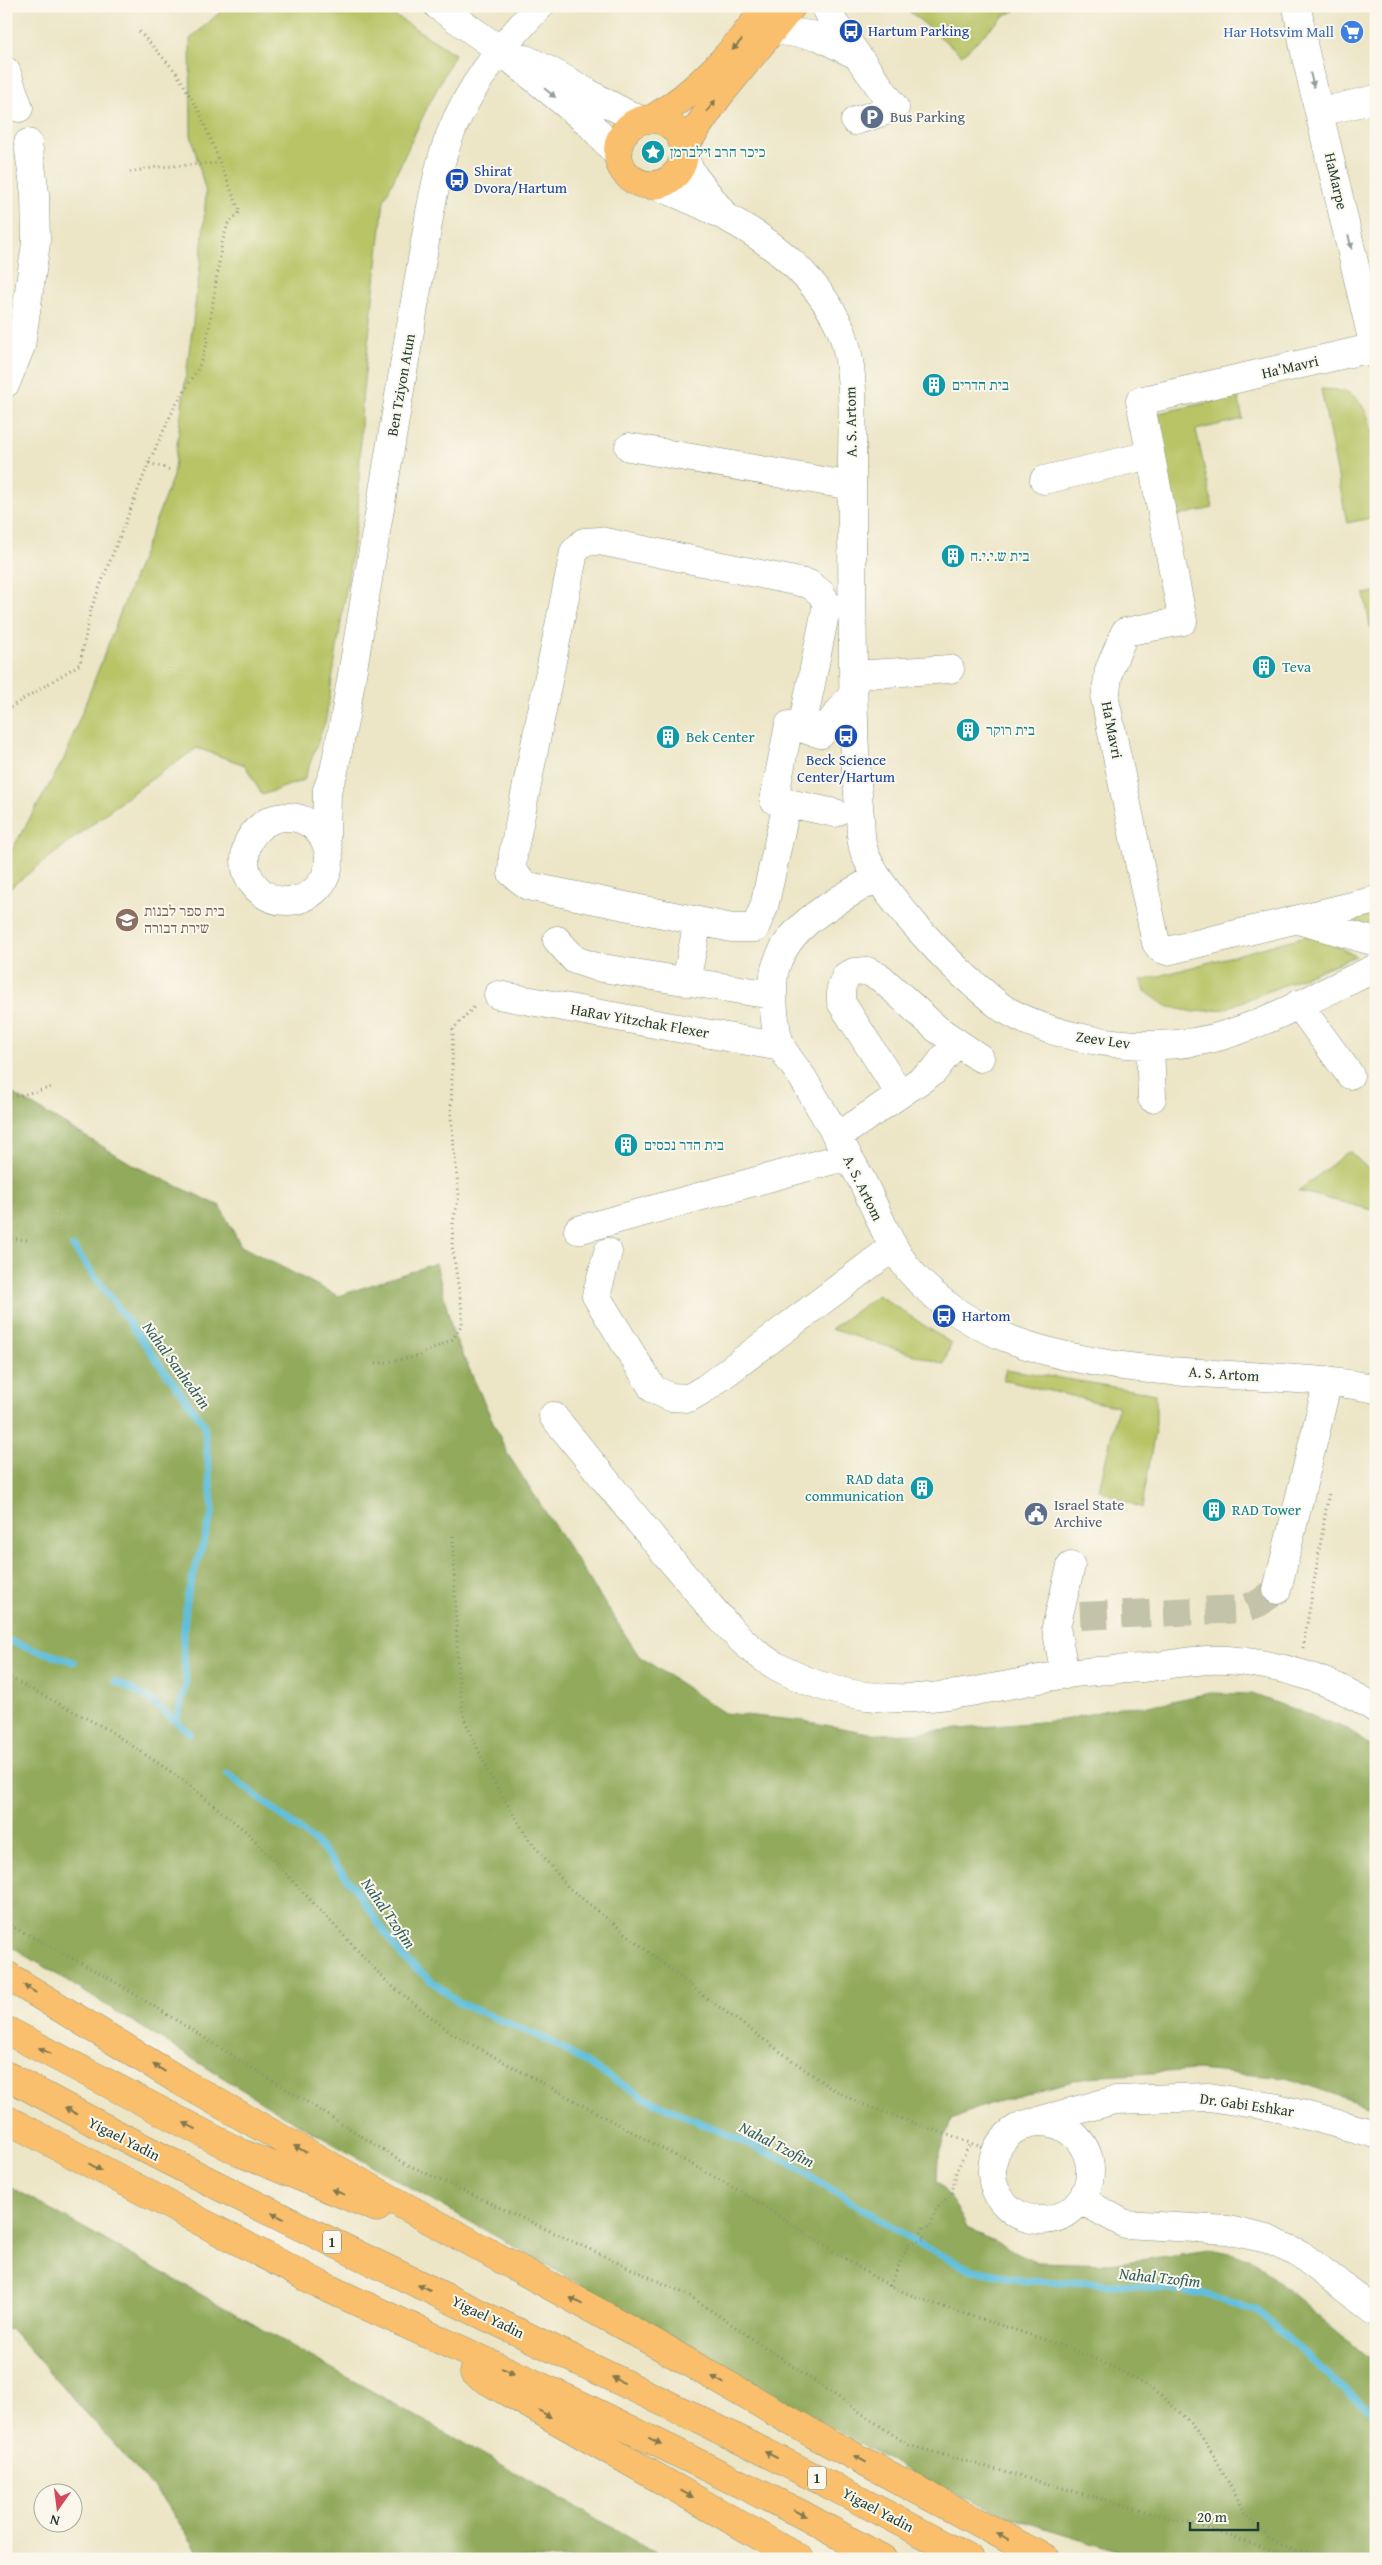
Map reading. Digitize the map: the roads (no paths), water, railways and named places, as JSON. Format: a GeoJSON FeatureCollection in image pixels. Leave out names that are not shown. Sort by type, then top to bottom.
{"type":"FeatureCollection","features":[{"type":"Feature","properties":{"kind":"main road"},"geometry":{"type":"LineString","coordinates":[[770,18],[684,152],[674,176],[655,185],[635,181],[626,174],[618,155],[623,134],[631,126],[646,119],[694,89],[747,34],[770,18],[792,6]]}},
{"type":"Feature","properties":{"kind":"main road"},"geometry":{"type":"LineString","coordinates":[[646,119],[663,121],[673,127],[681,136],[684,152]]}},
{"type":"Feature","properties":{"kind":"main road"},"geometry":{"type":"LineString","coordinates":[[6,1975],[180,2081],[660,2346],[813,2434],[1046,2559]]}},
{"type":"Feature","properties":{"kind":"main road"},"geometry":{"type":"LineString","coordinates":[[6,2030],[241,2153],[496,2257]]}},
{"type":"Feature","properties":{"kind":"main road","name":"Yigael Yadin"},"geometry":{"type":"LineString","coordinates":[[6,2075],[116,2135],[751,2445],[970,2559]]}},
{"type":"Feature","properties":{"kind":"main road"},"geometry":{"type":"LineString","coordinates":[[6,2119],[321,2285],[800,2559]]}},
{"type":"Feature","properties":{"kind":"main road"},"geometry":{"type":"LineString","coordinates":[[321,2285],[585,2407],[801,2514],[883,2559]]}},
{"type":"Feature","properties":{"kind":"street"},"geometry":{"type":"LineString","coordinates":[[438,6],[500,50],[590,124],[618,155]]}},
{"type":"Feature","properties":{"kind":"street","name":"Ben Tziyon Atun"},"geometry":{"type":"LineString","coordinates":[[326,842],[327,790],[334,771],[345,716],[437,178],[444,152],[470,95],[500,50],[540,6]]}},
{"type":"Feature","properties":{"kind":"street"},"geometry":{"type":"LineString","coordinates":[[825,6],[834,23],[895,108],[855,121]]}},
{"type":"Feature","properties":{"kind":"street","name":"HaMarpe"},"geometry":{"type":"LineString","coordinates":[[1297,6],[1304,48],[1375,350]]}},
{"type":"Feature","properties":{"kind":"street"},"geometry":{"type":"LineString","coordinates":[[770,18],[840,45],[860,58]]}},
{"type":"Feature","properties":{"kind":"street"},"geometry":{"type":"LineString","coordinates":[[500,50],[541,66],[596,100],[646,119]]}},
{"type":"Feature","properties":{"kind":"street"},"geometry":{"type":"LineString","coordinates":[[6,71],[19,108]]}},
{"type":"Feature","properties":{"kind":"street"},"geometry":{"type":"LineString","coordinates":[[1320,112],[1376,99]]}},
{"type":"Feature","properties":{"kind":"street"},"geometry":{"type":"LineString","coordinates":[[6,384],[21,346],[36,243],[36,194],[28,143]]}},
{"type":"Feature","properties":{"kind":"street","name":"A. S. Artom"},"geometry":{"type":"LineString","coordinates":[[684,152],[706,194],[729,219]]}},
{"type":"Feature","properties":{"kind":"street","name":"A. S. Artom"},"geometry":{"type":"LineString","coordinates":[[655,185],[729,219],[761,238],[794,263],[813,286],[839,324],[846,346],[850,370],[854,763],[863,849],[876,878],[804,924],[786,946],[776,966],[772,995],[781,1047],[843,1147],[864,1185],[892,1248],[912,1273],[942,1300],[978,1325],[1014,1341],[1089,1360],[1152,1370],[1328,1381],[1376,1389]]}},
{"type":"Feature","properties":{"kind":"street","name":"Ha'Mavri"},"geometry":{"type":"LineString","coordinates":[[1375,350],[1140,401],[1183,621],[1125,632],[1109,670],[1105,699],[1156,943],[1161,949],[1168,951],[1376,900]]}},
{"type":"Feature","properties":{"kind":"street"},"geometry":{"type":"LineString","coordinates":[[629,447],[852,486]]}},
{"type":"Feature","properties":{"kind":"street"},"geometry":{"type":"LineString","coordinates":[[1044,480],[1150,456]]}},
{"type":"Feature","properties":{"kind":"street"},"geometry":{"type":"LineString","coordinates":[[786,802],[764,908],[755,928],[732,928],[528,886],[512,873],[513,854],[574,552],[584,542],[600,541],[809,584],[822,593],[827,604],[802,728]]}},
{"type":"Feature","properties":{"kind":"street"},"geometry":{"type":"LineString","coordinates":[[835,813],[774,800],[789,725],[821,734],[853,685],[950,669]]}},
{"type":"Feature","properties":{"kind":"street"},"geometry":{"type":"LineString","coordinates":[[296,817],[327,790]]}},
{"type":"Feature","properties":{"kind":"street"},"geometry":{"type":"LineString","coordinates":[[282,817],[296,817],[309,822],[319,831],[326,842],[329,856],[328,869],[323,881],[314,891],[302,898],[289,901],[274,899],[262,892],[252,882],[246,869],[245,855],[248,841],[256,829],[268,821],[282,817]]}},
{"type":"Feature","properties":{"kind":"street","name":"Zeev Lev"},"geometry":{"type":"LineString","coordinates":[[876,878],[945,957],[1002,1008],[1032,1022],[1070,1035],[1107,1043],[1150,1045],[1228,1034],[1376,968]]}},
{"type":"Feature","properties":{"kind":"street"},"geometry":{"type":"LineString","coordinates":[[686,982],[698,920]]}},
{"type":"Feature","properties":{"kind":"street"},"geometry":{"type":"LineString","coordinates":[[1295,920],[1376,942]]}},
{"type":"Feature","properties":{"kind":"street"},"geometry":{"type":"LineString","coordinates":[[557,940],[575,960],[596,967],[772,995]]}},
{"type":"Feature","properties":{"kind":"street"},"geometry":{"type":"LineString","coordinates":[[900,1094],[841,1002],[840,988],[846,976],[854,972],[867,971],[881,978],[937,1029],[980,1058]]}},
{"type":"Feature","properties":{"kind":"street","name":"HaRav Yitzchak Flexer"},"geometry":{"type":"LineString","coordinates":[[498,995],[781,1047]]}},
{"type":"Feature","properties":{"kind":"street"},"geometry":{"type":"LineString","coordinates":[[1298,1004],[1350,1075]]}},
{"type":"Feature","properties":{"kind":"street"},"geometry":{"type":"LineString","coordinates":[[578,1230],[843,1147],[900,1094],[934,1070],[956,1042]]}},
{"type":"Feature","properties":{"kind":"street"},"geometry":{"type":"LineString","coordinates":[[1150,1045],[1152,1098]]}},
{"type":"Feature","properties":{"kind":"street"},"geometry":{"type":"LineString","coordinates":[[608,1252],[596,1296],[653,1389],[670,1397],[689,1398],[706,1388],[892,1248]]}},
{"type":"Feature","properties":{"kind":"street"},"geometry":{"type":"LineString","coordinates":[[1278,1590],[1328,1381]]}},
{"type":"Feature","properties":{"kind":"street"},"geometry":{"type":"LineString","coordinates":[[553,1416],[668,1557],[742,1640],[773,1664],[810,1683],[846,1693],[878,1698],[915,1700],[1064,1675],[1225,1660],[1298,1672],[1338,1688],[1376,1709]]}},
{"type":"Feature","properties":{"kind":"street"},"geometry":{"type":"LineString","coordinates":[[1064,1675],[1056,1627],[1069,1617],[1071,1566]]}},
{"type":"Feature","properties":{"kind":"street","name":"Dr. Gabi Eshkar"},"geometry":{"type":"LineString","coordinates":[[1030,2123],[1115,2100],[1209,2097],[1274,2106],[1376,2134]]}},
{"type":"Feature","properties":{"kind":"street"},"geometry":{"type":"LineString","coordinates":[[1090,2161],[1084,2146],[1074,2134],[1061,2126],[1046,2122],[1030,2123],[1016,2129],[1004,2139],[995,2152],[992,2167],[993,2183],[1000,2197],[1017,2213],[1039,2220],[1055,2218],[1069,2211],[1081,2200],[1089,2182],[1090,2161],[1096,2126],[1115,2100]]}},
{"type":"Feature","properties":{"kind":"street"},"geometry":{"type":"LineString","coordinates":[[1081,2200],[1125,2224],[1228,2230],[1267,2239],[1300,2254],[1376,2312]]}},
{"type":"Feature","properties":{"kind":"waterway","name":"Nahal Sanhedrin"},"geometry":{"type":"LineString","coordinates":[[73,1247],[204,1424],[213,1511],[187,1596],[183,1640],[186,1685],[176,1721]]}},
{"type":"Feature","properties":{"kind":"waterway","name":"Nahal Tzofim"},"geometry":{"type":"LineString","coordinates":[[6,1640],[74,1662]]}},
{"type":"Feature","properties":{"kind":"waterway","name":"Nahal Tzofim"},"geometry":{"type":"LineString","coordinates":[[115,1681],[146,1697],[190,1733]]}},
{"type":"Feature","properties":{"kind":"waterway","name":"Nahal Tzofim"},"geometry":{"type":"LineString","coordinates":[[227,1773],[319,1845],[350,1882],[402,1957],[459,2003],[548,2040],[643,2097],[788,2162],[915,2242],[970,2269],[1025,2281],[1099,2283],[1204,2294],[1258,2312],[1351,2395],[1376,2413]]}},
{"type":"Feature","properties":{"kind":"tunnel"},"geometry":{"type":"LineString","coordinates":[[1080,1616],[1243,1609],[1259,1603],[1277,1590]]}},
{"type":"Feature","properties":{"kind":"place","name":"Hartum Parking"},"geometry":{"type":"Point","coordinates":[851,31]}},
{"type":"Feature","properties":{"kind":"place","name":"Har Hotsvim Mall"},"geometry":{"type":"Point","coordinates":[1352,32]}},
{"type":"Feature","properties":{"kind":"place","name":"Bus Parking"},"geometry":{"type":"Point","coordinates":[872,117]}},
{"type":"Feature","properties":{"kind":"place","name":"כיכר הרב זילברמן"},"geometry":{"type":"Point","coordinates":[653,152]}},
{"type":"Feature","properties":{"kind":"place","name":"Shirat Dvora/Hartum"},"geometry":{"type":"Point","coordinates":[457,180]}},
{"type":"Feature","properties":{"kind":"place","name":"בית הדרים"},"geometry":{"type":"Point","coordinates":[934,385]}},
{"type":"Feature","properties":{"kind":"place","name":"בית ש.י.י.ח"},"geometry":{"type":"Point","coordinates":[953,556]}},
{"type":"Feature","properties":{"kind":"place","name":"Teva"},"geometry":{"type":"Point","coordinates":[1264,667]}},
{"type":"Feature","properties":{"kind":"place","name":"בית רוקר"},"geometry":{"type":"Point","coordinates":[968,730]}},
{"type":"Feature","properties":{"kind":"place","name":"Beck Science Center/Hartum"},"geometry":{"type":"Point","coordinates":[846,736]}},
{"type":"Feature","properties":{"kind":"place","name":"Bek Center"},"geometry":{"type":"Point","coordinates":[668,737]}},
{"type":"Feature","properties":{"kind":"place","name":"בית ספר לבנות שירת דבורה"},"geometry":{"type":"Point","coordinates":[127,920]}},
{"type":"Feature","properties":{"kind":"place","name":"בית הדר נכסים"},"geometry":{"type":"Point","coordinates":[626,1145]}},
{"type":"Feature","properties":{"kind":"place","name":"Hartom"},"geometry":{"type":"Point","coordinates":[944,1316]}},
{"type":"Feature","properties":{"kind":"place","name":"RAD data communication"},"geometry":{"type":"Point","coordinates":[922,1488]}},
{"type":"Feature","properties":{"kind":"place","name":"RAD Tower"},"geometry":{"type":"Point","coordinates":[1214,1510]}},
{"type":"Feature","properties":{"kind":"place","name":"Israel State Archive"},"geometry":{"type":"Point","coordinates":[1036,1514]}}]}
